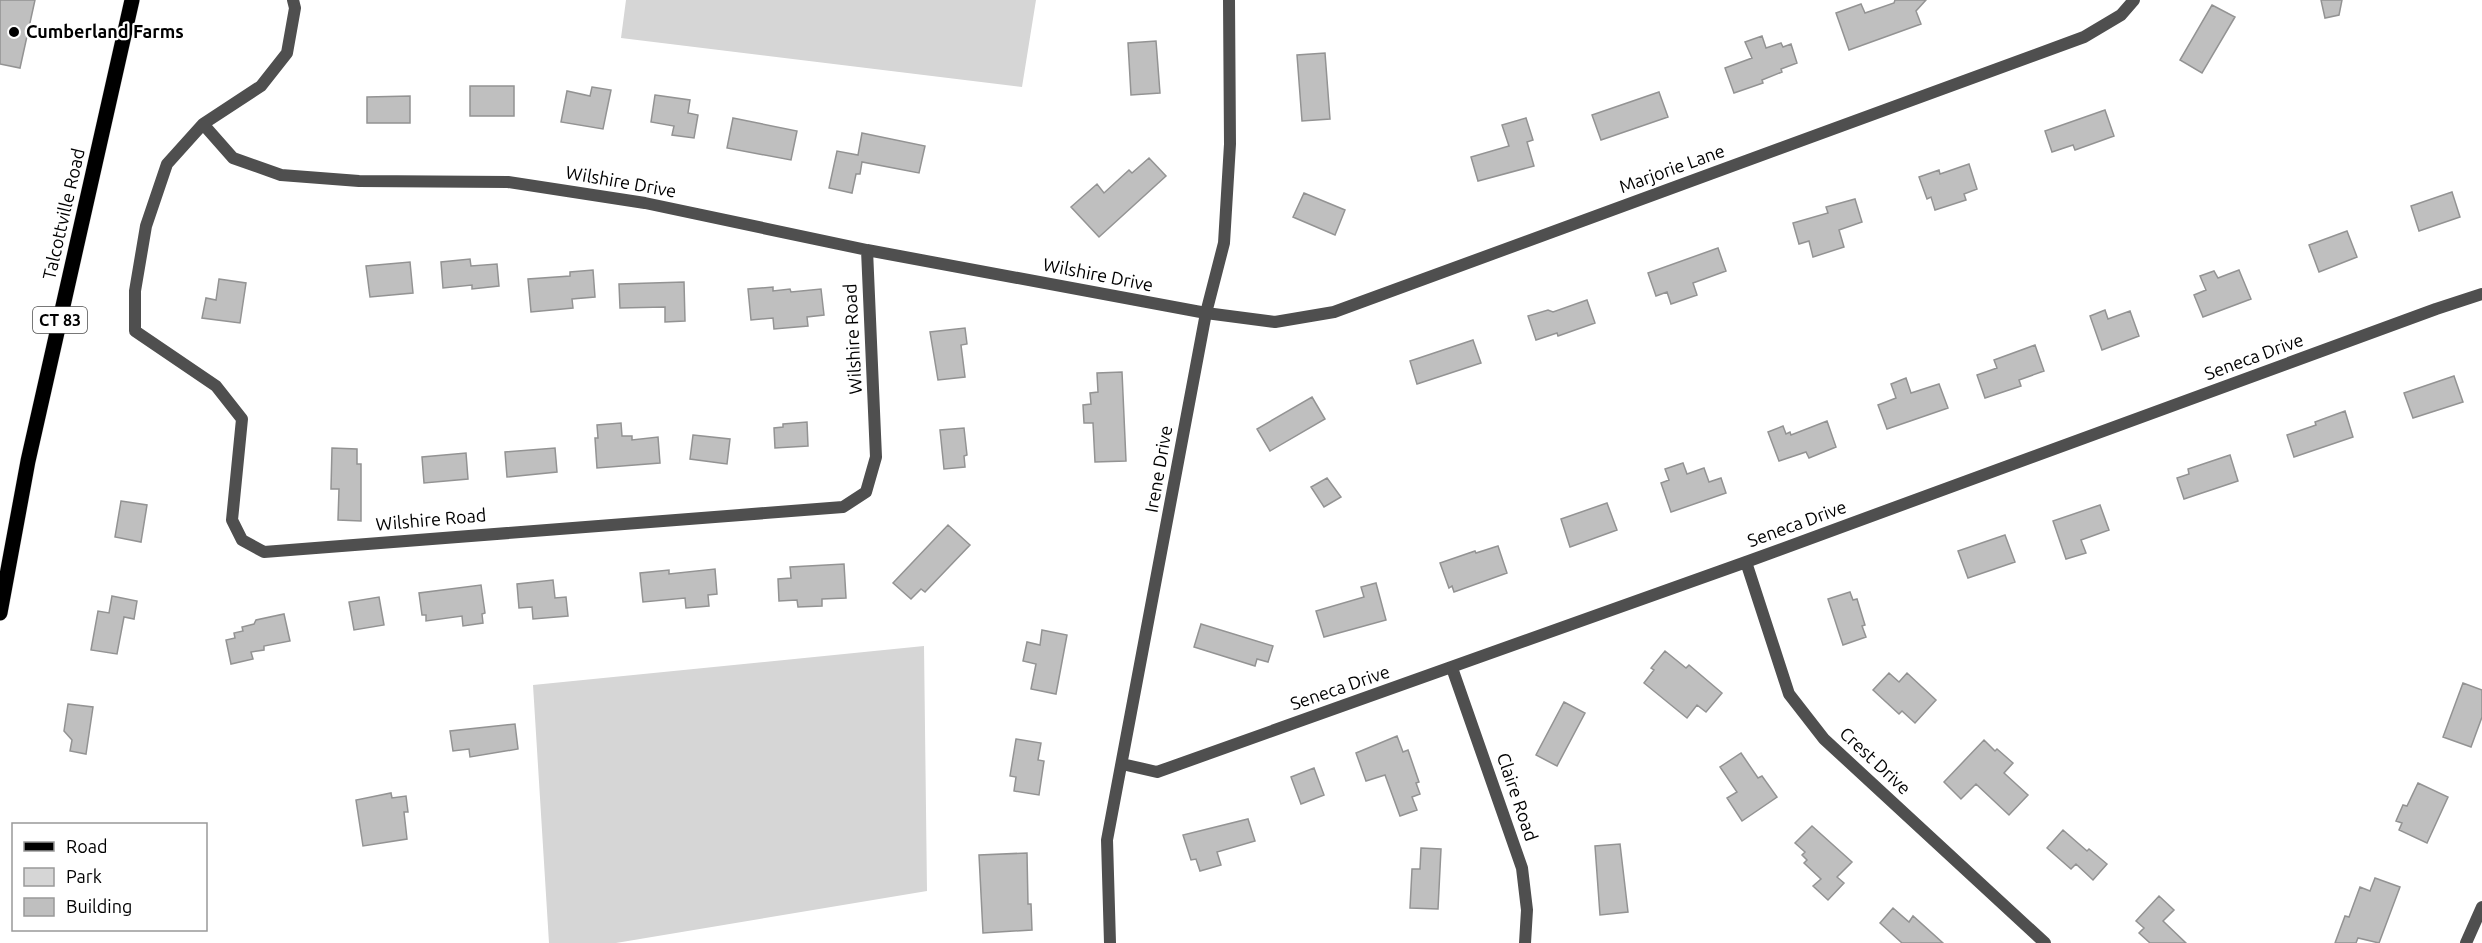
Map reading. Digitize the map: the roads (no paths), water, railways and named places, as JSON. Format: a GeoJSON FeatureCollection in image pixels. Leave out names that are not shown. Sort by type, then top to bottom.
{"type":"FeatureCollection","features":[{"type":"Feature","properties":{"kind":"main road","name":"Talcottville Road"},"geometry":{"type":"LineString","coordinates":[[0,613],[28,461],[132,0]]}},
{"type":"Feature","properties":{"kind":"street"},"geometry":{"type":"LineString","coordinates":[[203,124],[261,86],[286,53],[295,8],[292,0]]}},
{"type":"Feature","properties":{"kind":"street","name":"Irene Drive"},"geometry":{"type":"LineString","coordinates":[[1110,943],[1107,840],[1206,314],[1224,243],[1230,144],[1229,0]]}},
{"type":"Feature","properties":{"kind":"street","name":"Marjorie Lane"},"geometry":{"type":"LineString","coordinates":[[1206,314],[1275,322],[1334,312],[2084,37],[2121,15],[2134,0]]}},
{"type":"Feature","properties":{"kind":"street","name":"Wilshire Road"},"geometry":{"type":"LineString","coordinates":[[203,124],[167,164],[146,226],[135,291],[135,331],[216,386],[242,419],[232,520],[242,540],[264,552],[843,507],[866,492],[876,457],[867,250]]}},
{"type":"Feature","properties":{"kind":"street","name":"Wilshire Drive"},"geometry":{"type":"LineString","coordinates":[[203,124],[233,158],[281,176],[359,181],[508,182],[645,203],[867,250],[1206,314]]}},
{"type":"Feature","properties":{"kind":"street","name":"Seneca Drive"},"geometry":{"type":"LineString","coordinates":[[1122,765],[1157,772],[1746,562],[2482,294]]}},
{"type":"Feature","properties":{"kind":"street","name":"Crest Drive"},"geometry":{"type":"LineString","coordinates":[[1746,562],[1789,694],[1824,739],[2045,943]]}},
{"type":"Feature","properties":{"kind":"street","name":"Claire Road"},"geometry":{"type":"LineString","coordinates":[[1452,668],[1522,868],[1527,910],[1525,943]]}},
{"type":"Feature","properties":{"kind":"street"},"geometry":{"type":"LineString","coordinates":[[2466,943],[2482,907]]}},
{"type":"Feature","properties":{"kind":"place","name":"Cumberland Farms"},"geometry":{"type":"Point","coordinates":[14,32]}}]}
